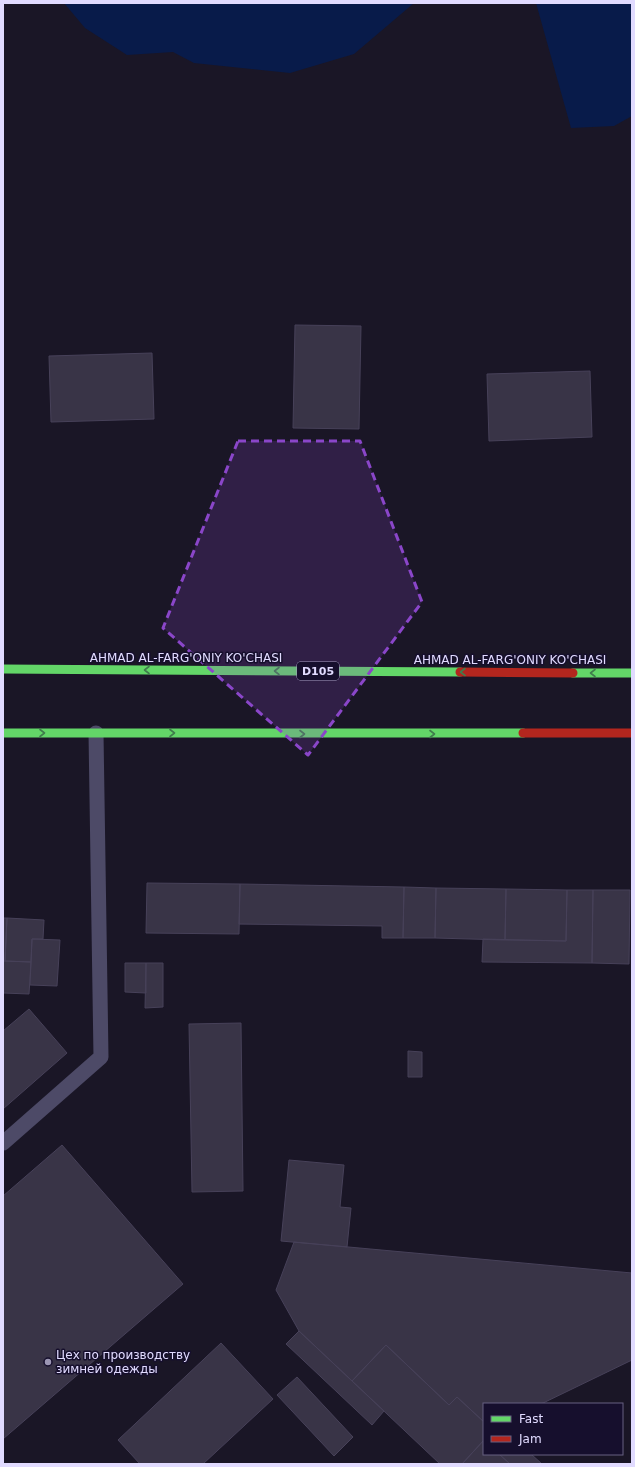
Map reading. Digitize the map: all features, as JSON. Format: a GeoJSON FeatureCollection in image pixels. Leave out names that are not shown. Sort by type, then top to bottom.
{"type":"FeatureCollection","features":[{"type":"Feature","properties":{"kind":"highway","name":"AHMAD AL-FARG'ONIY KO'CHASI"},"geometry":{"type":"LineString","coordinates":[[3,669],[632,673]]}},
{"type":"Feature","properties":{"kind":"highway"},"geometry":{"type":"LineString","coordinates":[[3,733],[632,733]]}},
{"type":"Feature","properties":{"kind":"lane"},"geometry":{"type":"LineString","coordinates":[[3,1144],[101,1057],[96,733]]}},
{"type":"Feature","properties":{"kind":"highlighted area"},"geometry":{"type":"Polygon","coordinates":[[[238,441],[360,441],[422,602],[308,755],[163,628],[238,441]]]}},
{"type":"Feature","properties":{"kind":"water"},"geometry":{"type":"Polygon","coordinates":[[[64,3],[414,3],[354,54],[290,73],[194,63],[173,52],[127,55],[85,28],[64,3]]]}},
{"type":"Feature","properties":{"kind":"water"},"geometry":{"type":"Polygon","coordinates":[[[536,3],[632,3],[632,116],[614,126],[571,128],[536,3]]]}},
{"type":"Feature","properties":{"kind":"building"},"geometry":{"type":"Polygon","coordinates":[[[295,325],[361,326],[359,429],[293,428],[295,325]]]}},
{"type":"Feature","properties":{"kind":"building"},"geometry":{"type":"Polygon","coordinates":[[[152,353],[154,419],[51,422],[49,356],[152,353]]]}},
{"type":"Feature","properties":{"kind":"building"},"geometry":{"type":"Polygon","coordinates":[[[590,371],[592,437],[489,441],[487,374],[590,371]]]}},
{"type":"Feature","properties":{"kind":"building"},"geometry":{"type":"Polygon","coordinates":[[[147,883],[240,884],[239,934],[146,933],[147,883]]]}},
{"type":"Feature","properties":{"kind":"building"},"geometry":{"type":"Polygon","coordinates":[[[240,884],[404,887],[403,938],[382,938],[382,926],[239,924],[240,884]]]}},
{"type":"Feature","properties":{"kind":"building"},"geometry":{"type":"Polygon","coordinates":[[[404,887],[436,888],[435,938],[403,938],[404,887]]]}},
{"type":"Feature","properties":{"kind":"building"},"geometry":{"type":"Polygon","coordinates":[[[436,888],[506,889],[505,940],[435,938],[436,888]]]}},
{"type":"Feature","properties":{"kind":"building"},"geometry":{"type":"Polygon","coordinates":[[[506,889],[567,890],[566,941],[505,940],[506,889]]]}},
{"type":"Feature","properties":{"kind":"building"},"geometry":{"type":"Polygon","coordinates":[[[567,890],[593,890],[592,963],[482,962],[483,939],[566,941],[567,890]]]}},
{"type":"Feature","properties":{"kind":"building"},"geometry":{"type":"Polygon","coordinates":[[[593,890],[630,890],[629,964],[592,963],[593,890]]]}},
{"type":"Feature","properties":{"kind":"building"},"geometry":{"type":"Polygon","coordinates":[[[3,918],[7,918],[5,961],[3,961],[3,918]]]}},
{"type":"Feature","properties":{"kind":"building"},"geometry":{"type":"Polygon","coordinates":[[[7,918],[44,920],[43,939],[32,939],[31,962],[5,961],[7,918]]]}},
{"type":"Feature","properties":{"kind":"building"},"geometry":{"type":"Polygon","coordinates":[[[32,939],[60,940],[57,986],[30,985],[32,939]]]}},
{"type":"Feature","properties":{"kind":"building"},"geometry":{"type":"Polygon","coordinates":[[[3,961],[31,962],[29,994],[3,993],[3,961]]]}},
{"type":"Feature","properties":{"kind":"building"},"geometry":{"type":"Polygon","coordinates":[[[125,963],[146,963],[146,993],[125,992],[125,963]]]}},
{"type":"Feature","properties":{"kind":"building"},"geometry":{"type":"Polygon","coordinates":[[[146,963],[163,963],[163,1007],[145,1008],[146,963]]]}},
{"type":"Feature","properties":{"kind":"building"},"geometry":{"type":"Polygon","coordinates":[[[29,1009],[67,1053],[3,1109],[3,1031],[29,1009]]]}},
{"type":"Feature","properties":{"kind":"building"},"geometry":{"type":"Polygon","coordinates":[[[241,1023],[243,1191],[192,1192],[189,1024],[241,1023]]]}},
{"type":"Feature","properties":{"kind":"building"},"geometry":{"type":"Polygon","coordinates":[[[408,1051],[422,1052],[422,1077],[408,1077],[408,1051]]]}},
{"type":"Feature","properties":{"kind":"building","name":"Цех по производству зимней одежды"},"geometry":{"type":"Polygon","coordinates":[[[62,1145],[183,1284],[3,1439],[3,1196],[62,1145]]]}},
{"type":"Feature","properties":{"kind":"building"},"geometry":{"type":"Polygon","coordinates":[[[289,1160],[344,1165],[340,1207],[351,1208],[347,1247],[281,1241],[289,1160]]]}},
{"type":"Feature","properties":{"kind":"building"},"geometry":{"type":"Polygon","coordinates":[[[294,1242],[632,1273],[632,1360],[543,1403],[483,1403],[483,1421],[457,1397],[449,1405],[386,1345],[352,1381],[299,1331],[276,1290],[294,1242]]]}},
{"type":"Feature","properties":{"kind":"building"},"geometry":{"type":"Polygon","coordinates":[[[299,1331],[384,1411],[372,1425],[286,1344],[299,1331]]]}},
{"type":"Feature","properties":{"kind":"building"},"geometry":{"type":"Polygon","coordinates":[[[221,1343],[273,1399],[203,1464],[140,1464],[118,1440],[221,1343]]]}},
{"type":"Feature","properties":{"kind":"building"},"geometry":{"type":"Polygon","coordinates":[[[386,1345],[449,1405],[457,1397],[483,1421],[483,1441],[462,1464],[440,1464],[352,1381],[386,1345]]]}},
{"type":"Feature","properties":{"kind":"building"},"geometry":{"type":"Polygon","coordinates":[[[297,1377],[353,1437],[334,1456],[277,1395],[297,1377]]]}},
{"type":"Feature","properties":{"kind":"building"},"geometry":{"type":"Polygon","coordinates":[[[483,1441],[483,1455],[500,1455],[510,1464],[462,1464],[483,1441]]]}},
{"type":"Feature","properties":{"kind":"building"},"geometry":{"type":"Polygon","coordinates":[[[500,1455],[532,1455],[542,1464],[510,1464],[500,1455]]]}},
{"type":"Feature","properties":{"kind":"traffic: fast"},"geometry":{"type":"LineString","coordinates":[[3,669],[460,672]]}},
{"type":"Feature","properties":{"kind":"traffic: fast"},"geometry":{"type":"LineString","coordinates":[[573,673],[632,673]]}},
{"type":"Feature","properties":{"kind":"traffic: fast"},"geometry":{"type":"LineString","coordinates":[[3,733],[523,733]]}},
{"type":"Feature","properties":{"kind":"traffic: jam"},"geometry":{"type":"LineString","coordinates":[[460,672],[573,673]]}},
{"type":"Feature","properties":{"kind":"traffic: jam"},"geometry":{"type":"LineString","coordinates":[[523,733],[632,733]]}},
{"type":"Feature","properties":{"kind":"place","name":"Цех по производству зимней одежды"},"geometry":{"type":"Point","coordinates":[48,1362]}}]}
